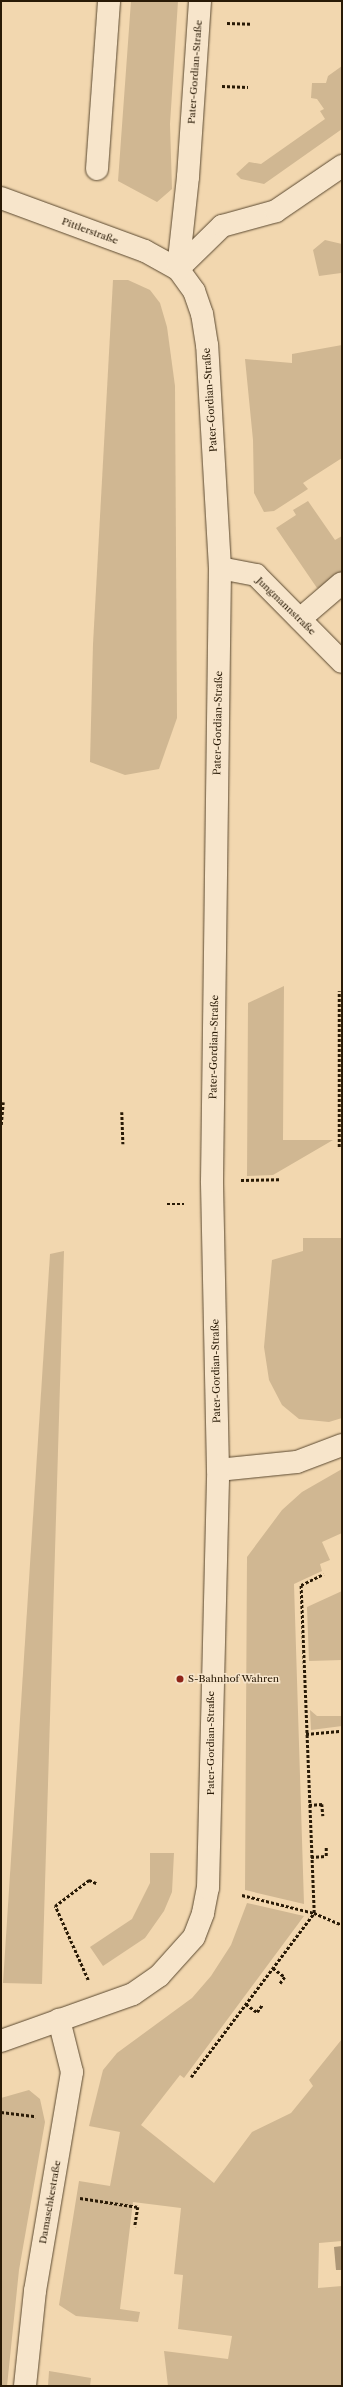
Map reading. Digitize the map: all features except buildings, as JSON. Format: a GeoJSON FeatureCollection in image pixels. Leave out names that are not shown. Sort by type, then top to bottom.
{"type":"FeatureCollection","features":[{"type":"Feature","properties":{"kind":"street"},"geometry":{"type":"LineString","coordinates":[[97,169],[109,1]]}},
{"type":"Feature","properties":{"kind":"street","name":"Pater-Gordian-Straße"},"geometry":{"type":"LineString","coordinates":[[1,2041],[133,1994],[159,1976],[194,1938],[203,1913],[208,1888],[218,1470],[212,1181],[220,568],[207,344],[202,314],[194,291],[178,268],[188,177],[200,1]]}},
{"type":"Feature","properties":{"kind":"street"},"geometry":{"type":"LineString","coordinates":[[178,268],[222,226],[276,211],[342,166]]}},
{"type":"Feature","properties":{"kind":"street","name":"Pittlerstraße"},"geometry":{"type":"LineString","coordinates":[[1,198],[145,251],[178,268]]}},
{"type":"Feature","properties":{"kind":"street","name":"Jungmannstraße"},"geometry":{"type":"LineString","coordinates":[[220,568],[256,575],[342,662]]}},
{"type":"Feature","properties":{"kind":"street"},"geometry":{"type":"LineString","coordinates":[[300,619],[342,583]]}},
{"type":"Feature","properties":{"kind":"street"},"geometry":{"type":"LineString","coordinates":[[218,1470],[297,1462],[342,1445]]}},
{"type":"Feature","properties":{"kind":"street","name":"Damaschkestraße"},"geometry":{"type":"LineString","coordinates":[[25,2386],[35,2291],[72,2072],[59,2020]]}},
{"type":"Feature","properties":{"kind":"path"},"geometry":{"type":"LineString","coordinates":[[228,23],[251,24]]}},
{"type":"Feature","properties":{"kind":"path"},"geometry":{"type":"LineString","coordinates":[[227,86],[248,87]]}},
{"type":"Feature","properties":{"kind":"path"},"geometry":{"type":"LineString","coordinates":[[339,991],[339,1147]]}},
{"type":"Feature","properties":{"kind":"path"},"geometry":{"type":"LineString","coordinates":[[1,1125],[3,1102]]}},
{"type":"Feature","properties":{"kind":"path"},"geometry":{"type":"LineString","coordinates":[[122,1112],[123,1144]]}},
{"type":"Feature","properties":{"kind":"path"},"geometry":{"type":"LineString","coordinates":[[242,1180],[280,1179]]}},
{"type":"Feature","properties":{"kind":"path"},"geometry":{"type":"LineString","coordinates":[[191,2077],[314,1913],[301,1585],[324,1574]]}},
{"type":"Feature","properties":{"kind":"path"},"geometry":{"type":"LineString","coordinates":[[306,1734],[342,1731]]}},
{"type":"Feature","properties":{"kind":"path"},"geometry":{"type":"LineString","coordinates":[[309,1805],[322,1804],[323,1816]]}},
{"type":"Feature","properties":{"kind":"path"},"geometry":{"type":"LineString","coordinates":[[312,1857],[326,1856],[326,1846]]}},
{"type":"Feature","properties":{"kind":"path"},"geometry":{"type":"LineString","coordinates":[[88,1980],[55,1906],[88,1880],[96,1883]]}},
{"type":"Feature","properties":{"kind":"path"},"geometry":{"type":"LineString","coordinates":[[242,1896],[314,1913],[342,1925]]}},
{"type":"Feature","properties":{"kind":"path"},"geometry":{"type":"LineString","coordinates":[[273,1968],[285,1977],[280,1984]]}},
{"type":"Feature","properties":{"kind":"path"},"geometry":{"type":"LineString","coordinates":[[246,2004],[257,2012],[262,2005]]}},
{"type":"Feature","properties":{"kind":"path"},"geometry":{"type":"LineString","coordinates":[[1,2112],[40,2116]]}},
{"type":"Feature","properties":{"kind":"path"},"geometry":{"type":"LineString","coordinates":[[77,2197],[138,2207],[135,2227]]}},
{"type":"Feature","properties":{"kind":"shaded area"},"geometry":{"type":"Polygon","coordinates":[[[131,1],[178,1],[170,124],[172,189],[157,202],[118,181],[131,1]]]}},
{"type":"Feature","properties":{"kind":"shaded area"},"geometry":{"type":"Polygon","coordinates":[[[342,66],[342,129],[264,184],[241,179],[236,174],[249,162],[261,164],[325,119],[320,111],[324,109],[317,99],[311,98],[312,83],[326,83],[328,76],[342,66]]]}},
{"type":"Feature","properties":{"kind":"shaded area"},"geometry":{"type":"Polygon","coordinates":[[[325,240],[342,244],[342,279],[341,273],[319,276],[313,250],[325,240]]]}},
{"type":"Feature","properties":{"kind":"shaded area"},"geometry":{"type":"Polygon","coordinates":[[[113,280],[128,280],[150,290],[160,303],[167,327],[175,386],[177,718],[159,769],[125,775],[90,762],[93,644],[113,280]]]}},
{"type":"Feature","properties":{"kind":"shaded area"},"geometry":{"type":"Polygon","coordinates":[[[342,345],[342,458],[303,483],[308,489],[274,511],[264,512],[254,493],[253,440],[245,359],[292,363],[292,354],[342,345]]]}},
{"type":"Feature","properties":{"kind":"shaded area"},"geometry":{"type":"Polygon","coordinates":[[[308,501],[335,540],[342,536],[342,572],[326,586],[317,588],[276,528],[296,515],[293,510],[308,501]]]}},
{"type":"Feature","properties":{"kind":"shaded area"},"geometry":{"type":"Polygon","coordinates":[[[284,986],[283,1140],[333,1140],[273,1175],[247,1176],[248,1003],[284,986]]]}},
{"type":"Feature","properties":{"kind":"shaded area"},"geometry":{"type":"Polygon","coordinates":[[[303,1238],[342,1238],[342,1418],[329,1422],[299,1419],[282,1405],[269,1380],[264,1347],[272,1260],[303,1251],[303,1238]]]}},
{"type":"Feature","properties":{"kind":"shaded area"},"geometry":{"type":"Polygon","coordinates":[[[64,1251],[42,1984],[3,1983],[50,1254],[64,1251]]]}},
{"type":"Feature","properties":{"kind":"shaded area"},"geometry":{"type":"Polygon","coordinates":[[[342,1469],[342,1533],[322,1542],[330,1560],[320,1564],[322,1571],[294,1584],[304,1904],[245,1890],[247,1557],[282,1510],[302,1492],[342,1469]]]}},
{"type":"Feature","properties":{"kind":"shaded area"},"geometry":{"type":"Polygon","coordinates":[[[342,1591],[342,1660],[309,1661],[307,1607],[342,1591]]]}},
{"type":"Feature","properties":{"kind":"shaded area"},"geometry":{"type":"Polygon","coordinates":[[[310,1710],[317,1716],[342,1716],[342,1726],[311,1730],[310,1710]]]}},
{"type":"Feature","properties":{"kind":"shaded area"},"geometry":{"type":"Polygon","coordinates":[[[150,1853],[174,1853],[172,1892],[164,1911],[145,1938],[103,1966],[90,1947],[132,1919],[150,1883],[150,1853]]]}},
{"type":"Feature","properties":{"kind":"shaded area"},"geometry":{"type":"Polygon","coordinates":[[[247,1903],[304,1916],[184,2078],[180,2075],[141,2125],[214,2183],[252,2132],[291,2113],[313,2086],[309,2080],[342,2039],[342,2241],[319,2243],[318,2288],[342,2286],[342,2386],[168,2386],[164,2351],[228,2359],[232,2336],[178,2329],[183,2275],[174,2274],[181,2208],[133,2202],[120,2309],[140,2312],[138,2322],[76,2316],[59,2305],[79,2181],[110,2186],[120,2132],[89,2126],[103,2070],[117,2053],[192,1998],[211,1976],[231,1945],[247,1903]]]}},
{"type":"Feature","properties":{"kind":"shaded area"},"geometry":{"type":"Polygon","coordinates":[[[29,2090],[40,2099],[45,2122],[19,2270],[7,2386],[1,2386],[1,2098],[29,2090]]]}},
{"type":"Feature","properties":{"kind":"shaded area"},"geometry":{"type":"Polygon","coordinates":[[[342,2246],[342,2270],[336,2270],[334,2247],[342,2246]]]}},
{"type":"Feature","properties":{"kind":"shaded area"},"geometry":{"type":"Polygon","coordinates":[[[49,2371],[91,2378],[90,2386],[48,2386],[49,2371]]]}},
{"type":"Feature","properties":{"kind":"place","name":"S-Bahnhof Wahren"},"geometry":{"type":"Point","coordinates":[180,1679]}}]}
